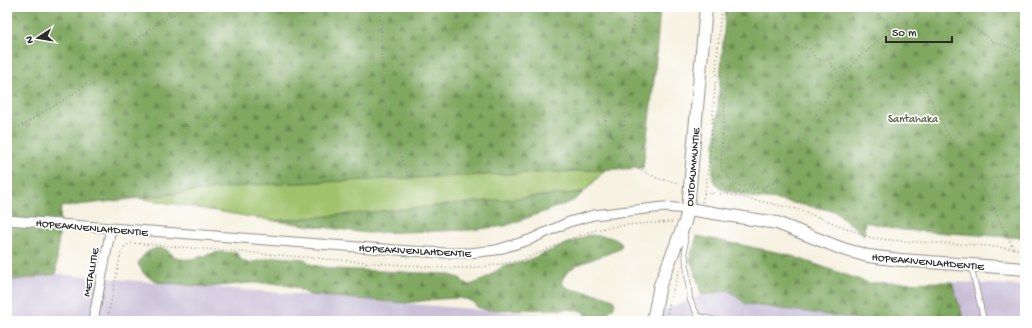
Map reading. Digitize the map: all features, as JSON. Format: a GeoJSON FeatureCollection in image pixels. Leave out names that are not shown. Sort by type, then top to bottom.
{"type":"FeatureCollection","features":[{"type":"Feature","properties":{"kind":"street","name":"OUTOKUMMUNTIE"},"geometry":{"type":"LineString","coordinates":[[653,321],[660,285],[685,222],[694,209],[690,189],[706,7]]}},
{"type":"Feature","properties":{"kind":"street","name":"HOPEAKIVENLAHDENTIE"},"geometry":{"type":"LineString","coordinates":[[7,220],[410,251],[468,253],[496,250],[517,244],[569,222],[594,215],[663,207],[694,209],[777,223],[843,249],[868,256],[901,260],[1025,269]]}},
{"type":"Feature","properties":{"kind":"street","name":"METALLITIE"},"geometry":{"type":"LineString","coordinates":[[93,321],[111,228]]}},
{"type":"Feature","properties":{"kind":"lane"},"geometry":{"type":"LineString","coordinates":[[685,222],[685,252],[690,300],[698,316],[719,321]]}},
{"type":"Feature","properties":{"kind":"lane"},"geometry":{"type":"LineString","coordinates":[[970,265],[984,321]]}},
{"type":"Feature","properties":{"kind":"path"},"geometry":{"type":"LineString","coordinates":[[7,130],[20,128],[75,93],[111,64],[148,31],[185,7]]}},
{"type":"Feature","properties":{"kind":"path"},"geometry":{"type":"LineString","coordinates":[[380,7],[382,83],[390,127],[408,176]]}},
{"type":"Feature","properties":{"kind":"path"},"geometry":{"type":"LineString","coordinates":[[584,7],[583,32],[597,80],[608,133],[627,150],[634,164],[643,171],[659,179],[675,182],[690,189]]}},
{"type":"Feature","properties":{"kind":"path"},"geometry":{"type":"LineString","coordinates":[[623,147],[627,55],[633,24],[633,7]]}},
{"type":"Feature","properties":{"kind":"path"},"geometry":{"type":"LineString","coordinates":[[694,209],[704,193],[710,153],[721,7]]}},
{"type":"Feature","properties":{"kind":"path"},"geometry":{"type":"LineString","coordinates":[[732,7],[722,139],[722,168],[729,178],[738,186],[760,188]]}},
{"type":"Feature","properties":{"kind":"path"},"geometry":{"type":"LineString","coordinates":[[784,7],[784,16],[788,22],[788,35],[790,40],[800,47],[810,49],[815,58],[818,60],[828,60],[846,83],[853,88],[859,90],[865,88],[880,76],[892,74],[905,64]]}},
{"type":"Feature","properties":{"kind":"path"},"geometry":{"type":"LineString","coordinates":[[874,7],[876,12],[887,22],[899,24],[913,18],[928,7]]}},
{"type":"Feature","properties":{"kind":"path"},"geometry":{"type":"LineString","coordinates":[[955,7],[965,21],[994,42],[1025,53]]}},
{"type":"Feature","properties":{"kind":"path"},"geometry":{"type":"LineString","coordinates":[[887,22],[888,30],[905,64],[927,91],[946,132],[980,182],[1014,249]]}},
{"type":"Feature","properties":{"kind":"path"},"geometry":{"type":"LineString","coordinates":[[721,183],[727,189],[742,193],[774,183],[788,174],[793,168],[809,127],[826,98],[859,57],[874,45],[888,30]]}},
{"type":"Feature","properties":{"kind":"path"},"geometry":{"type":"LineString","coordinates":[[980,182],[1022,170],[1025,166]]}},
{"type":"Feature","properties":{"kind":"path"},"geometry":{"type":"LineString","coordinates":[[704,193],[727,194],[800,210],[872,238],[1025,250]]}},
{"type":"Feature","properties":{"kind":"path"},"geometry":{"type":"LineString","coordinates":[[666,321],[670,299],[685,252]]}},
{"type":"Feature","properties":{"kind":"shaded area"},"geometry":{"type":"Polygon","coordinates":[[[56,274],[614,321],[7,321],[7,281],[56,274]]]}},
{"type":"Feature","properties":{"kind":"shaded area"},"geometry":{"type":"Polygon","coordinates":[[[952,282],[1025,286],[1025,321],[964,321],[952,282]]]}},
{"type":"Feature","properties":{"kind":"shaded area"},"geometry":{"type":"Polygon","coordinates":[[[729,290],[746,304],[872,321],[637,321],[702,295],[729,290]]]}},
{"type":"Feature","properties":{"kind":"green space"},"geometry":{"type":"Polygon","coordinates":[[[7,7],[660,7],[655,72],[643,168],[253,185],[61,207],[56,274],[7,281],[7,7]]]}},
{"type":"Feature","properties":{"kind":"green space","name":"Santahaka"},"geometry":{"type":"Polygon","coordinates":[[[726,7],[1025,7],[1025,238],[902,230],[865,222],[864,235],[835,211],[777,200],[754,198],[721,189],[713,180],[713,168],[726,7]]]}},
{"type":"Feature","properties":{"kind":"green space"},"geometry":{"type":"Polygon","coordinates":[[[605,170],[584,192],[275,221],[138,198],[253,185],[605,170]]]}},
{"type":"Feature","properties":{"kind":"green space"},"geometry":{"type":"Polygon","coordinates":[[[584,192],[573,201],[505,226],[471,230],[367,233],[275,221],[584,192]]]}},
{"type":"Feature","properties":{"kind":"green space"},"geometry":{"type":"Polygon","coordinates":[[[588,235],[610,237],[622,244],[620,249],[577,265],[567,272],[562,280],[563,285],[570,289],[602,295],[613,299],[615,303],[613,308],[600,320],[591,319],[582,311],[568,309],[487,310],[477,307],[470,300],[460,298],[405,303],[310,295],[295,287],[273,283],[249,283],[208,287],[157,282],[144,274],[138,264],[141,258],[149,251],[162,248],[175,257],[181,259],[191,259],[221,252],[237,253],[242,261],[249,263],[276,257],[304,259],[312,265],[334,269],[446,274],[460,278],[466,284],[470,285],[483,280],[502,267],[523,262],[588,235]]]}},
{"type":"Feature","properties":{"kind":"green space"},"geometry":{"type":"Polygon","coordinates":[[[697,236],[786,254],[869,283],[952,282],[964,321],[872,321],[746,304],[728,290],[702,295],[690,258],[697,236]]]}}]}
